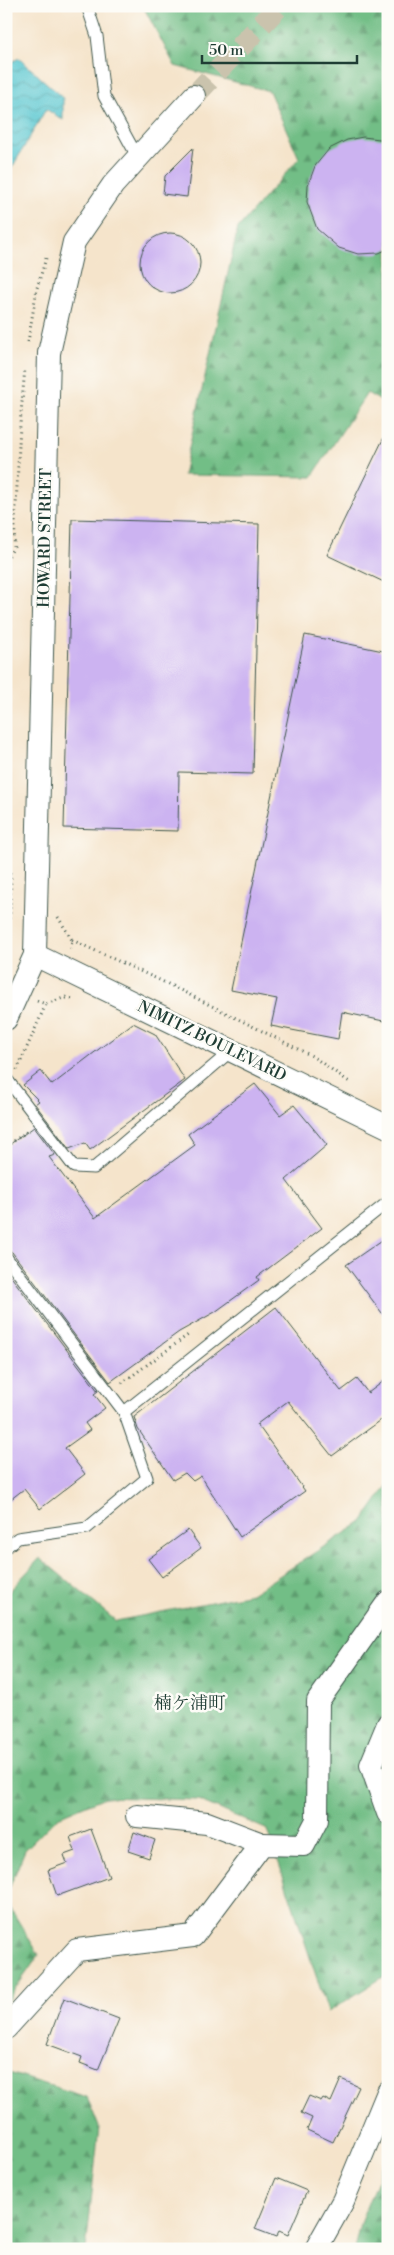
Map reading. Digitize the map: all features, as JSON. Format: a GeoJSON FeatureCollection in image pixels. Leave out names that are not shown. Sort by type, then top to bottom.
{"type":"FeatureCollection","features":[{"type":"Feature","properties":{"kind":"street","name":"HOWARD STREET"},"geometry":{"type":"LineString","coordinates":[[6,1019],[35,956],[50,353],[74,242],[113,185],[194,96]]}},
{"type":"Feature","properties":{"kind":"street","name":"NIMITZ BOULEVARD"},"geometry":{"type":"LineString","coordinates":[[35,956],[388,1127]]}},
{"type":"Feature","properties":{"kind":"street"},"geometry":{"type":"LineString","coordinates":[[136,1816],[206,1823],[262,1844],[304,1845],[317,1820],[318,1701],[388,1602]]}},
{"type":"Feature","properties":{"kind":"street"},"geometry":{"type":"LineString","coordinates":[[388,1724],[371,1765],[388,1813]]}},
{"type":"Feature","properties":{"kind":"street"},"geometry":{"type":"LineString","coordinates":[[6,2028],[77,1950],[193,1936],[262,1844]]}},
{"type":"Feature","properties":{"kind":"street"},"geometry":{"type":"LineString","coordinates":[[316,2249],[343,2201],[388,2092]]}},
{"type":"Feature","properties":{"kind":"lane"},"geometry":{"type":"LineString","coordinates":[[87,6],[97,36],[104,96],[138,158]]}},
{"type":"Feature","properties":{"kind":"lane"},"geometry":{"type":"LineString","coordinates":[[11,1076],[74,1167],[94,1168],[231,1051]]}},
{"type":"Feature","properties":{"kind":"lane"},"geometry":{"type":"LineString","coordinates":[[124,1412],[388,1202]]}},
{"type":"Feature","properties":{"kind":"lane"},"geometry":{"type":"LineString","coordinates":[[6,1257],[124,1412],[147,1478],[87,1528],[18,1538],[6,1546]]}},
{"type":"Feature","properties":{"kind":"path"},"geometry":{"type":"LineString","coordinates":[[6,870],[11,874],[10,916],[6,928]]}},
{"type":"Feature","properties":{"kind":"path"},"geometry":{"type":"LineString","coordinates":[[72,940],[166,983],[312,1056],[357,1086]]}},
{"type":"Feature","properties":{"kind":"path"},"geometry":{"type":"LineString","coordinates":[[11,1076],[46,1004]]}},
{"type":"Feature","properties":{"kind":"path"},"geometry":{"type":"LineString","coordinates":[[6,1147],[26,1132]]}},
{"type":"Feature","properties":{"kind":"path"},"geometry":{"type":"LineString","coordinates":[[117,1387],[188,1335]]}},
{"type":"Feature","properties":{"kind":"green space"},"geometry":{"type":"Polygon","coordinates":[[[143,6],[388,6],[388,405],[367,393],[312,477],[183,475],[238,228],[299,158],[269,91],[175,66],[143,6]]]}},
{"type":"Feature","properties":{"kind":"green space"},"geometry":{"type":"Polygon","coordinates":[[[388,1485],[388,1974],[328,2012],[268,1830],[198,1800],[105,1797],[58,1817],[25,1850],[6,1896],[6,1595],[40,1558],[116,1621],[251,1594],[362,1522],[388,1485]]]}},
{"type":"Feature","properties":{"kind":"green space"},"geometry":{"type":"Polygon","coordinates":[[[6,1901],[39,1955],[6,2002],[6,1901]]]}},
{"type":"Feature","properties":{"kind":"green space"},"geometry":{"type":"Polygon","coordinates":[[[6,2072],[87,2097],[99,2127],[86,2249],[6,2249],[6,2072]]]}},
{"type":"Feature","properties":{"kind":"green space"},"geometry":{"type":"Polygon","coordinates":[[[388,2161],[388,2249],[354,2249],[361,2220],[384,2163],[388,2161]]]}},
{"type":"Feature","properties":{"kind":"water"},"geometry":{"type":"Polygon","coordinates":[[[6,57],[12,62],[19,58],[63,98],[63,120],[46,109],[6,178],[6,57]]]}},
{"type":"Feature","properties":{"kind":"building"},"geometry":{"type":"Polygon","coordinates":[[[363,137],[388,140],[388,249],[379,253],[358,254],[339,248],[317,229],[307,202],[308,185],[315,166],[329,149],[347,140],[363,137]]]}},
{"type":"Feature","properties":{"kind":"building"},"geometry":{"type":"Polygon","coordinates":[[[193,148],[187,197],[163,194],[165,176],[193,148]]]}},
{"type":"Feature","properties":{"kind":"building"},"geometry":{"type":"Polygon","coordinates":[[[170,233],[187,238],[195,246],[200,263],[195,280],[187,288],[170,293],[153,288],[145,280],[140,263],[145,246],[153,238],[170,233]]]}},
{"type":"Feature","properties":{"kind":"building"},"geometry":{"type":"Polygon","coordinates":[[[388,429],[388,584],[327,555],[388,429]]]}},
{"type":"Feature","properties":{"kind":"building"},"geometry":{"type":"Polygon","coordinates":[[[72,519],[259,524],[253,774],[179,772],[178,831],[64,828],[72,519]]]}},
{"type":"Feature","properties":{"kind":"building"},"geometry":{"type":"Polygon","coordinates":[[[305,635],[388,652],[388,1022],[342,1012],[338,1039],[271,1026],[277,999],[231,990],[305,635]]]}},
{"type":"Feature","properties":{"kind":"building"},"geometry":{"type":"Polygon","coordinates":[[[133,1023],[155,1034],[185,1080],[90,1150],[85,1143],[69,1149],[35,1104],[39,1101],[23,1085],[41,1071],[52,1085],[133,1023]]]}},
{"type":"Feature","properties":{"kind":"building"},"geometry":{"type":"Polygon","coordinates":[[[255,1084],[280,1115],[294,1105],[327,1145],[286,1180],[322,1228],[257,1277],[259,1280],[215,1312],[179,1332],[110,1382],[12,1252],[6,1250],[6,1147],[34,1127],[55,1155],[49,1157],[95,1218],[195,1145],[188,1134],[255,1084]]]}},
{"type":"Feature","properties":{"kind":"building"},"geometry":{"type":"Polygon","coordinates":[[[388,1236],[388,1321],[346,1265],[388,1236]]]}},
{"type":"Feature","properties":{"kind":"building"},"geometry":{"type":"Polygon","coordinates":[[[6,1270],[98,1391],[94,1394],[105,1408],[85,1423],[90,1430],[65,1448],[85,1474],[40,1509],[24,1489],[6,1503],[6,1270]]]}},
{"type":"Feature","properties":{"kind":"building"},"geometry":{"type":"Polygon","coordinates":[[[276,1307],[341,1391],[357,1379],[368,1393],[388,1378],[388,1415],[332,1456],[288,1401],[257,1424],[305,1491],[240,1537],[201,1476],[193,1481],[185,1473],[173,1480],[138,1429],[134,1417],[276,1307]]]}},
{"type":"Feature","properties":{"kind":"building"},"geometry":{"type":"Polygon","coordinates":[[[188,1530],[201,1548],[162,1577],[148,1559],[188,1530]]]}},
{"type":"Feature","properties":{"kind":"building"},"geometry":{"type":"Polygon","coordinates":[[[91,1829],[109,1877],[57,1896],[48,1870],[67,1863],[64,1855],[75,1851],[70,1837],[91,1829]]]}},
{"type":"Feature","properties":{"kind":"building"},"geometry":{"type":"Polygon","coordinates":[[[134,1832],[155,1840],[149,1858],[128,1851],[134,1832]]]}},
{"type":"Feature","properties":{"kind":"building"},"geometry":{"type":"Polygon","coordinates":[[[64,1998],[119,2019],[98,2070],[80,2063],[82,2057],[47,2044],[64,1998]]]}},
{"type":"Feature","properties":{"kind":"building"},"geometry":{"type":"Polygon","coordinates":[[[341,2079],[359,2087],[333,2142],[307,2130],[312,2118],[301,2113],[309,2096],[321,2101],[323,2098],[331,2102],[341,2079]]]}},
{"type":"Feature","properties":{"kind":"building"},"geometry":{"type":"Polygon","coordinates":[[[276,2178],[307,2191],[288,2235],[279,2231],[276,2237],[255,2229],[276,2178]]]}},
{"type":"Feature","properties":{"kind":"tunnel"},"geometry":{"type":"LineString","coordinates":[[194,96],[279,6]]}},
{"type":"Feature","properties":{"kind":"district","name":"楠ケ浦町"},"geometry":{"type":"Point","coordinates":[190,1703]}}]}
